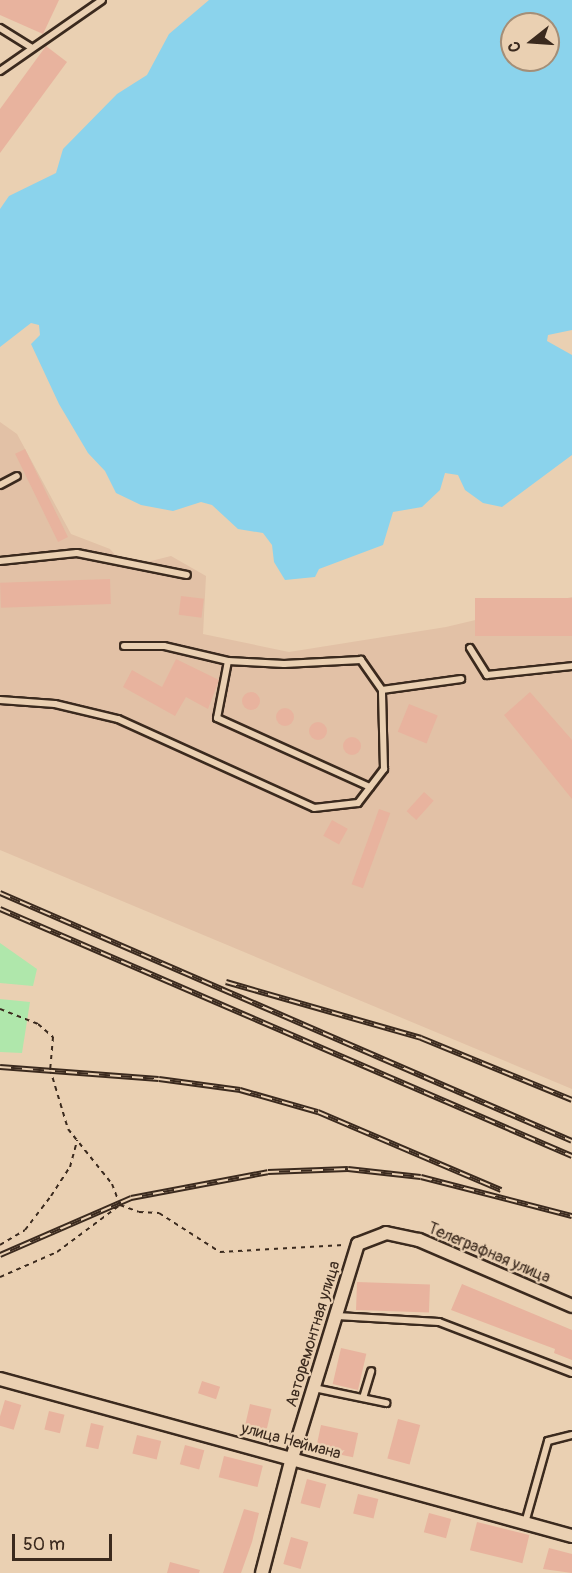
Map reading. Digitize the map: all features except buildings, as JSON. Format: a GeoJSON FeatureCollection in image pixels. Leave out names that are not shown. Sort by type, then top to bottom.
{"type":"FeatureCollection","features":[{"type":"Feature","properties":{"kind":"street","name":"Телеграфная улица"},"geometry":{"type":"LineString","coordinates":[[358,1244],[386,1233],[419,1240],[572,1306]]}},
{"type":"Feature","properties":{"kind":"street","name":"Авторемонтная улица"},"geometry":{"type":"LineString","coordinates":[[262,1573],[292,1458],[358,1244]]}},
{"type":"Feature","properties":{"kind":"street","name":"улица Неймана"},"geometry":{"type":"LineString","coordinates":[[0,1379],[572,1536]]}},
{"type":"Feature","properties":{"kind":"lane"},"geometry":{"type":"LineString","coordinates":[[0,71],[31,47],[102,0]]}},
{"type":"Feature","properties":{"kind":"lane"},"geometry":{"type":"LineString","coordinates":[[0,28],[31,47]]}},
{"type":"Feature","properties":{"kind":"lane"},"geometry":{"type":"LineString","coordinates":[[0,485],[17,476]]}},
{"type":"Feature","properties":{"kind":"lane"},"geometry":{"type":"LineString","coordinates":[[0,561],[77,553],[187,575]]}},
{"type":"Feature","properties":{"kind":"lane"},"geometry":{"type":"LineString","coordinates":[[0,700],[55,704],[118,719],[314,808],[358,803],[384,769],[382,690],[361,660],[284,664],[228,661],[164,646],[124,646]]}},
{"type":"Feature","properties":{"kind":"lane"},"geometry":{"type":"LineString","coordinates":[[470,648],[488,675],[572,666]]}},
{"type":"Feature","properties":{"kind":"lane"},"geometry":{"type":"LineString","coordinates":[[228,661],[217,718],[370,787]]}},
{"type":"Feature","properties":{"kind":"lane"},"geometry":{"type":"LineString","coordinates":[[382,690],[461,679]]}},
{"type":"Feature","properties":{"kind":"lane"},"geometry":{"type":"LineString","coordinates":[[336,1316],[439,1322],[572,1372]]}},
{"type":"Feature","properties":{"kind":"lane"},"geometry":{"type":"LineString","coordinates":[[363,1398],[371,1371]]}},
{"type":"Feature","properties":{"kind":"lane"},"geometry":{"type":"LineString","coordinates":[[314,1388],[386,1403]]}},
{"type":"Feature","properties":{"kind":"lane"},"geometry":{"type":"LineString","coordinates":[[525,1523],[549,1441],[572,1435]]}},
{"type":"Feature","properties":{"kind":"path"},"geometry":{"type":"LineString","coordinates":[[0,1008],[38,1024],[53,1037],[50,1069],[54,1092],[68,1129],[112,1184],[120,1205],[138,1212],[159,1213],[220,1252],[358,1244]]}},
{"type":"Feature","properties":{"kind":"path"},"geometry":{"type":"LineString","coordinates":[[0,1245],[25,1230],[51,1196],[70,1167],[77,1140]]}},
{"type":"Feature","properties":{"kind":"path"},"geometry":{"type":"LineString","coordinates":[[0,1277],[57,1252],[120,1205]]}},
{"type":"Feature","properties":{"kind":"shaded area"},"geometry":{"type":"Polygon","coordinates":[[[0,422],[17,434],[71,534],[110,549],[118,558],[143,563],[171,556],[206,576],[203,634],[289,652],[446,627],[572,597],[572,1089],[0,850],[0,422]]]}},
{"type":"Feature","properties":{"kind":"green space"},"geometry":{"type":"Polygon","coordinates":[[[0,943],[37,969],[33,986],[0,983],[0,943]]]}},
{"type":"Feature","properties":{"kind":"green space"},"geometry":{"type":"Polygon","coordinates":[[[0,999],[30,1002],[22,1053],[0,1052],[0,999]]]}},
{"type":"Feature","properties":{"kind":"water"},"geometry":{"type":"Polygon","coordinates":[[[209,0],[572,0],[572,330],[548,335],[547,341],[572,355],[572,455],[502,507],[483,503],[465,490],[458,475],[445,473],[440,490],[422,507],[393,512],[383,545],[319,569],[315,577],[285,580],[274,562],[272,545],[263,533],[238,529],[212,505],[201,502],[173,511],[141,505],[116,493],[105,471],[88,453],[59,404],[31,344],[40,335],[39,325],[31,323],[0,347],[0,209],[9,196],[56,173],[63,149],[117,94],[147,75],[169,34],[209,0]]]}},
{"type":"Feature","properties":{"kind":"railway"},"geometry":{"type":"LineString","coordinates":[[0,893],[572,1141]]}},
{"type":"Feature","properties":{"kind":"railway"},"geometry":{"type":"LineString","coordinates":[[0,909],[572,1156]]}},
{"type":"Feature","properties":{"kind":"railway"},"geometry":{"type":"LineString","coordinates":[[226,982],[421,1038],[572,1100]]}},
{"type":"Feature","properties":{"kind":"railway"},"geometry":{"type":"LineString","coordinates":[[0,1067],[159,1079],[240,1090],[318,1112],[501,1190]]}},
{"type":"Feature","properties":{"kind":"railway"},"geometry":{"type":"LineString","coordinates":[[0,1255],[131,1198],[268,1172],[348,1169],[421,1177],[572,1216]]}}]}
